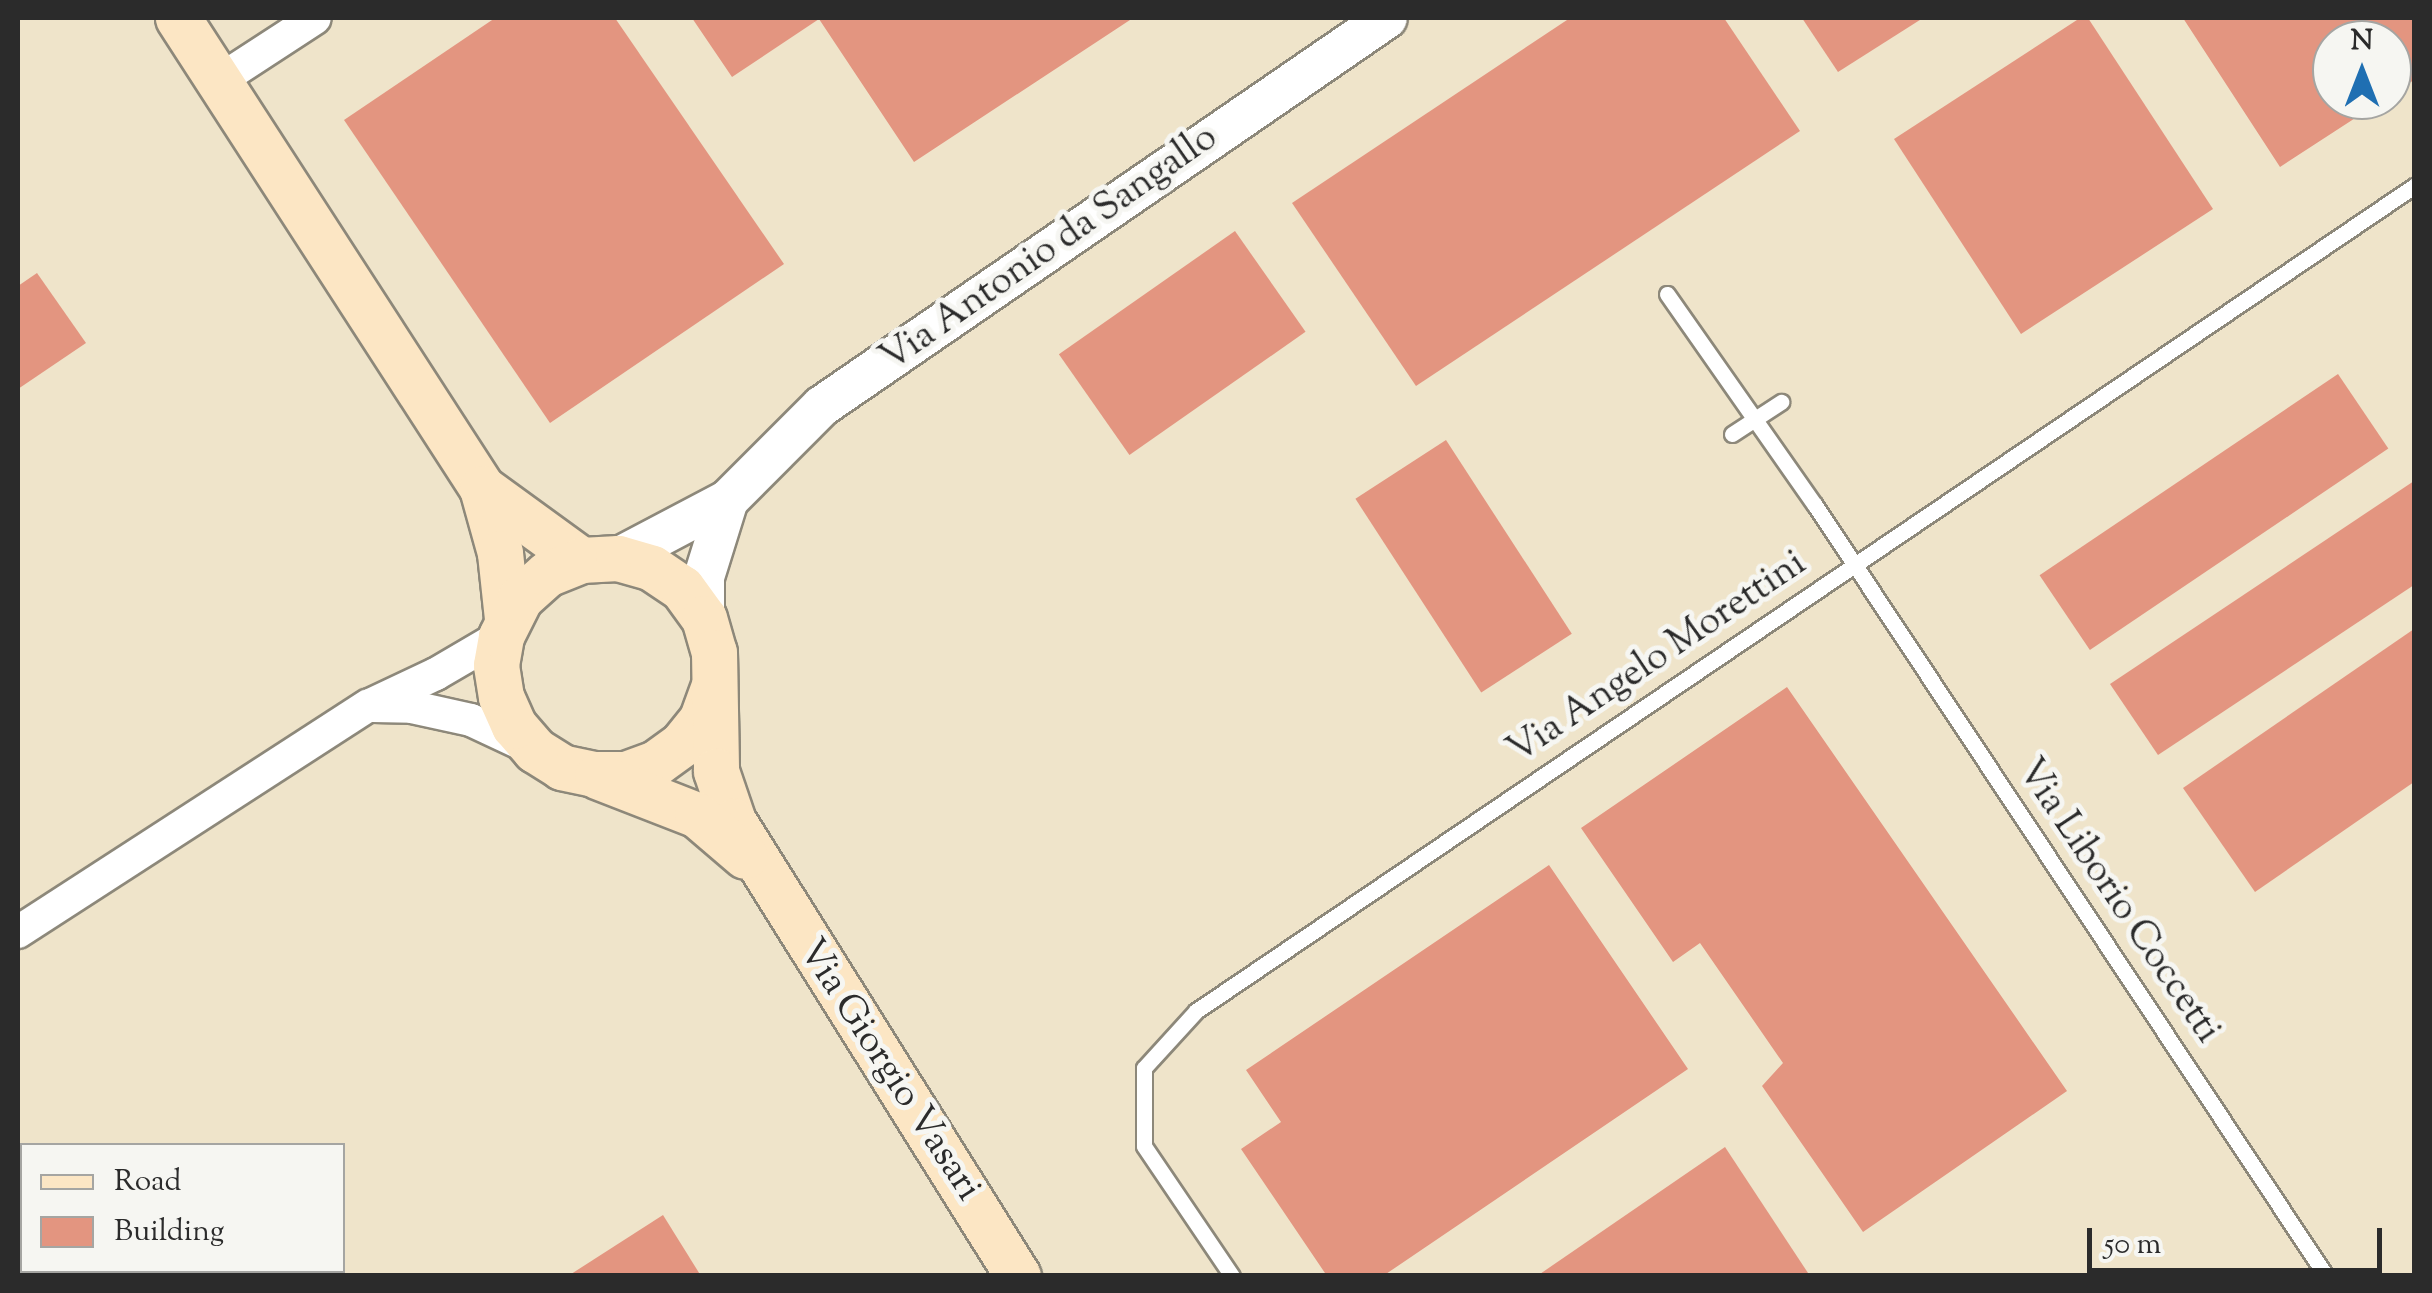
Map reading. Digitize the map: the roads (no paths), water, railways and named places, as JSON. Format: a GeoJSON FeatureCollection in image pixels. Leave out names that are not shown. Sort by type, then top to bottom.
{"type":"FeatureCollection","features":[{"type":"Feature","properties":{"kind":"main road","name":"Via Antonio da Sangallo"},"geometry":{"type":"LineString","coordinates":[[178,18],[482,488],[500,554],[504,628]]}},
{"type":"Feature","properties":{"kind":"main road","name":"Via Antonio da Sangallo"},"geometry":{"type":"LineString","coordinates":[[482,488],[599,559],[652,568],[682,588],[704,618],[714,652],[713,688],[692,732],[656,763],[626,774],[594,774],[562,766],[536,750],[514,726],[500,697],[496,664],[504,628],[520,598],[548,574],[599,559]]}},
{"type":"Feature","properties":{"kind":"main road","name":"Via Giorgio Vasari"},"geometry":{"type":"LineString","coordinates":[[713,688],[716,771],[732,820],[1018,1276]]}},
{"type":"Feature","properties":{"kind":"main road","name":"Via Giorgio Vasari"},"geometry":{"type":"LineString","coordinates":[[594,774],[697,814],[758,867]]}},
{"type":"Feature","properties":{"kind":"street"},"geometry":{"type":"LineString","coordinates":[[220,80],[315,18]]}},
{"type":"Feature","properties":{"kind":"street","name":"Via Antonio da Sangallo"},"geometry":{"type":"LineString","coordinates":[[599,559],[728,500],[822,406],[1387,18]]}},
{"type":"Feature","properties":{"kind":"street","name":"Via Antonio da Sangallo"},"geometry":{"type":"LineString","coordinates":[[704,618],[704,577],[728,500]]}},
{"type":"Feature","properties":{"kind":"street"},"geometry":{"type":"LineString","coordinates":[[18,932],[368,706],[436,674],[504,628]]}},
{"type":"Feature","properties":{"kind":"street"},"geometry":{"type":"LineString","coordinates":[[368,706],[412,707],[471,720],[536,750]]}},
{"type":"Feature","properties":{"kind":"lane","name":"Via Angelo Morettini"},"geometry":{"type":"LineString","coordinates":[[1232,1276],[1144,1146],[1144,1068],[1196,1011],[2414,186]]}},
{"type":"Feature","properties":{"kind":"lane","name":"Via Liborio Coccetti"},"geometry":{"type":"LineString","coordinates":[[1668,294],[1854,565],[2326,1276]]}},
{"type":"Feature","properties":{"kind":"lane"},"geometry":{"type":"LineString","coordinates":[[1732,434],[1781,402]]}}]}
